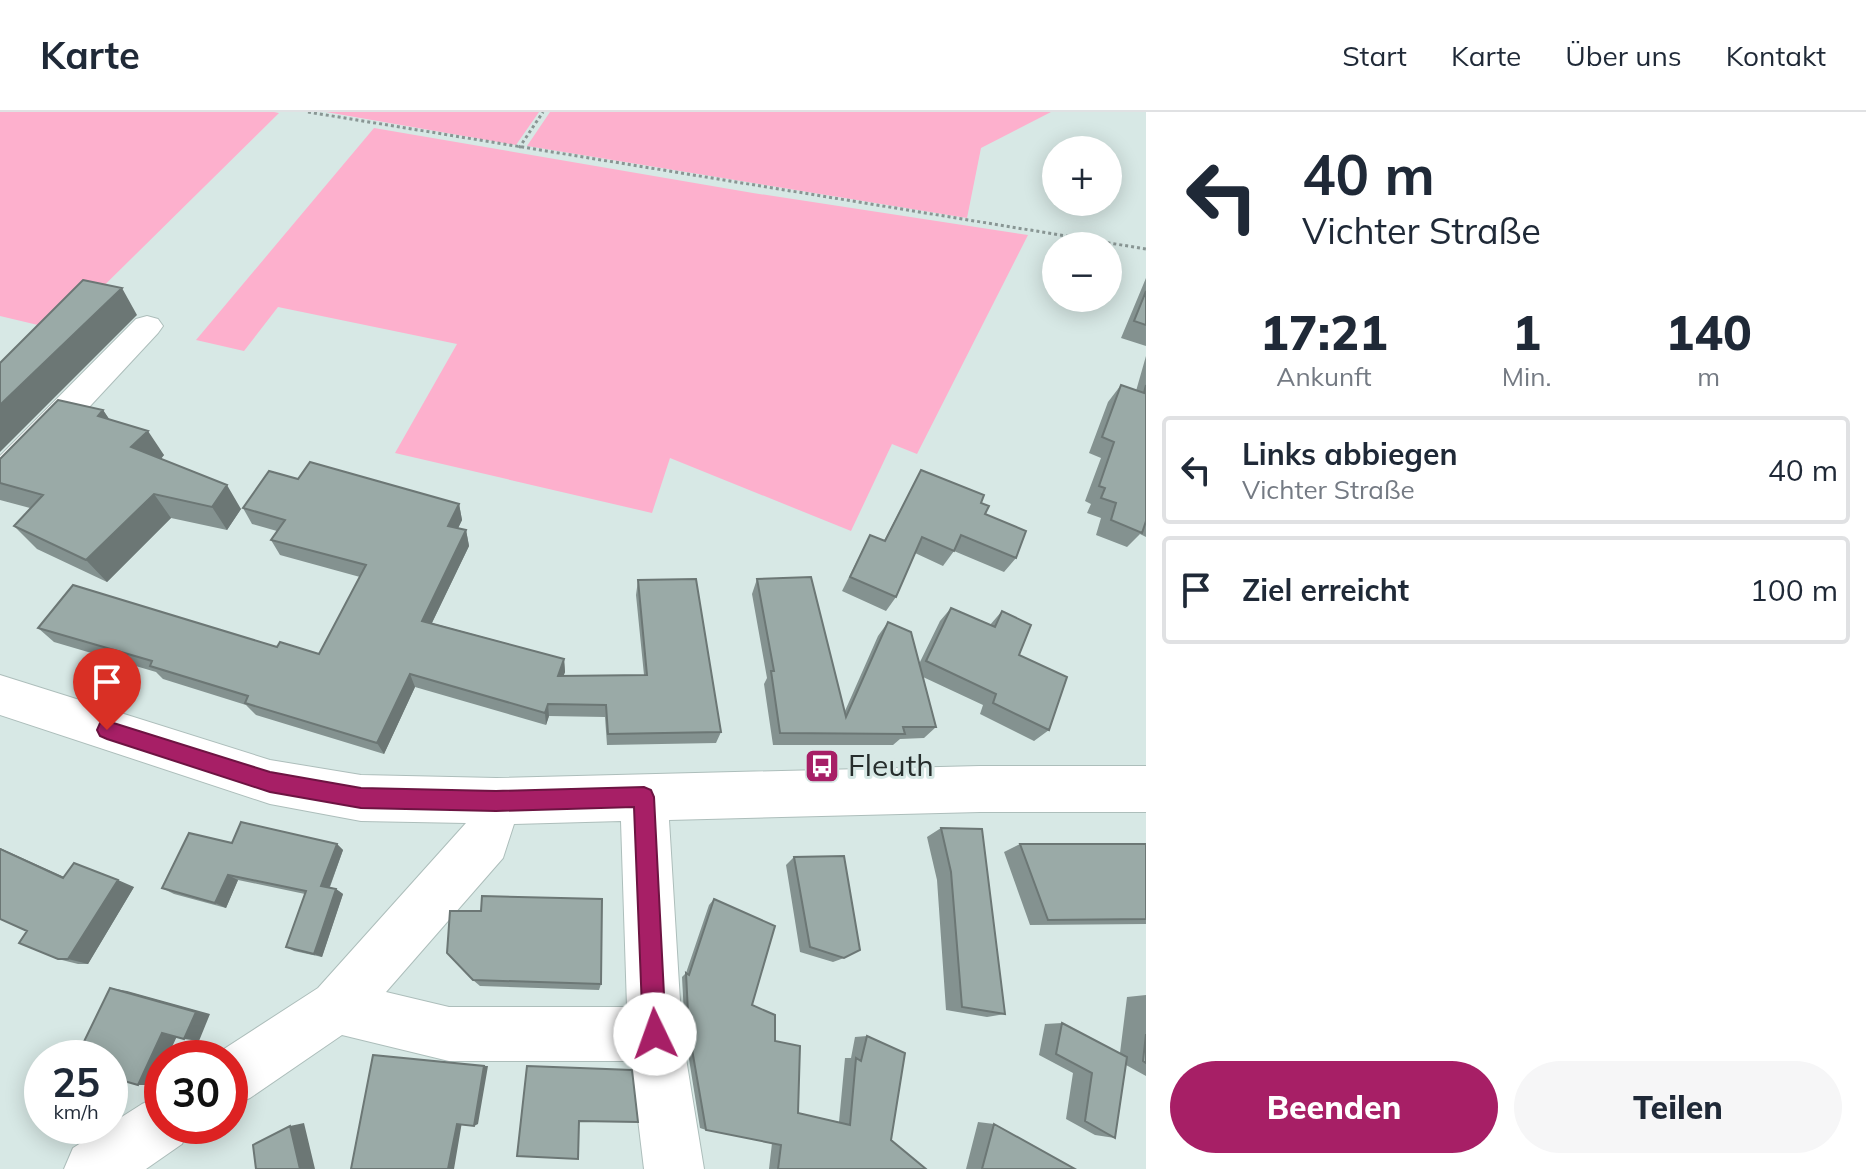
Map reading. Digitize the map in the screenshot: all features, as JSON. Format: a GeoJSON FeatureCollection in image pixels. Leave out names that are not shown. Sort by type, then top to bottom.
{"type":"FeatureCollection","features":[{"type":"Feature","properties":{"kind":"street"},"geometry":{"type":"LineString","coordinates":[[0,479],[147,326]]}},
{"type":"Feature","properties":{"kind":"street"},"geometry":{"type":"LineString","coordinates":[[0,695],[270,782],[361,798],[496,801],[980,789],[1146,789]]}},
{"type":"Feature","properties":{"kind":"street"},"geometry":{"type":"LineString","coordinates":[[644,797],[655,1034],[674,1169]]}},
{"type":"Feature","properties":{"kind":"street"},"geometry":{"type":"LineString","coordinates":[[248,1066],[337,1007],[486,841],[496,801]]}},
{"type":"Feature","properties":{"kind":"street"},"geometry":{"type":"LineString","coordinates":[[337,1007],[449,1034],[655,1034]]}},
{"type":"Feature","properties":{"kind":"street"},"geometry":{"type":"LineString","coordinates":[[94,1169],[144,1136]]}},
{"type":"Feature","properties":{"kind":"path"},"geometry":{"type":"LineString","coordinates":[[308,112],[1146,249]]}},
{"type":"Feature","properties":{"kind":"path"},"geometry":{"type":"LineString","coordinates":[[519,148],[543,112]]}},
{"type":"Feature","properties":{"kind":"shaded area"},"geometry":{"type":"Polygon","coordinates":[[[0,112],[279,113],[59,330],[0,316],[0,112]]]}},
{"type":"Feature","properties":{"kind":"shaded area"},"geometry":{"type":"Polygon","coordinates":[[[326,112],[539,112],[516,145],[326,112]]]}},
{"type":"Feature","properties":{"kind":"shaded area"},"geometry":{"type":"Polygon","coordinates":[[[550,112],[1051,112],[981,148],[967,218],[527,146],[550,112]]]}},
{"type":"Feature","properties":{"kind":"shaded area"},"geometry":{"type":"Polygon","coordinates":[[[374,128],[753,193],[1028,235],[917,454],[892,444],[851,531],[670,458],[652,513],[395,453],[457,344],[278,307],[244,351],[196,340],[374,128]]]}},
{"type":"Feature","properties":{"kind":"building"},"geometry":{"type":"Polygon","coordinates":[[[83,280],[122,288],[0,405],[0,363],[83,280]]]}},
{"type":"Feature","properties":{"kind":"building"},"geometry":{"type":"Polygon","coordinates":[[[1146,291],[1146,325],[1134,321],[1146,291]]]}},
{"type":"Feature","properties":{"kind":"building"},"geometry":{"type":"Polygon","coordinates":[[[1121,385],[1144,393],[1146,385],[1146,521],[1142,533],[1111,520],[1116,503],[1101,498],[1105,488],[1099,486],[1114,442],[1102,437],[1121,385]]]}},
{"type":"Feature","properties":{"kind":"building"},"geometry":{"type":"Polygon","coordinates":[[[58,400],[103,410],[98,416],[148,431],[131,447],[227,485],[212,507],[154,494],[86,560],[14,526],[43,495],[0,483],[0,459],[58,400]]]}},
{"type":"Feature","properties":{"kind":"building"},"geometry":{"type":"Polygon","coordinates":[[[310,462],[459,504],[448,526],[466,530],[422,621],[564,659],[558,676],[647,675],[638,580],[696,579],[721,732],[608,734],[606,705],[548,704],[545,713],[410,674],[377,743],[245,703],[248,696],[150,666],[152,661],[38,628],[73,585],[277,647],[280,642],[319,654],[366,565],[271,540],[285,520],[243,508],[269,471],[298,479],[310,462]]]}},
{"type":"Feature","properties":{"kind":"building"},"geometry":{"type":"Polygon","coordinates":[[[921,470],[984,495],[981,503],[989,506],[985,514],[1026,531],[1016,558],[961,535],[954,551],[922,537],[896,597],[850,577],[870,535],[885,541],[921,470]]]}},
{"type":"Feature","properties":{"kind":"building"},"geometry":{"type":"Polygon","coordinates":[[[811,577],[846,717],[888,622],[911,632],[936,727],[903,727],[905,734],[780,733],[771,671],[774,671],[757,579],[811,577]]]}},
{"type":"Feature","properties":{"kind":"building"},"geometry":{"type":"Polygon","coordinates":[[[951,608],[995,627],[1002,611],[1031,625],[1019,655],[1067,677],[1049,730],[993,703],[996,694],[926,661],[951,608]]]}},
{"type":"Feature","properties":{"kind":"building"},"geometry":{"type":"Polygon","coordinates":[[[241,822],[337,844],[321,886],[336,889],[314,954],[286,947],[306,891],[228,875],[215,903],[162,888],[189,833],[232,843],[241,822]]]}},
{"type":"Feature","properties":{"kind":"building"},"geometry":{"type":"Polygon","coordinates":[[[941,828],[982,829],[1005,1014],[962,1007],[951,872],[941,828]]]}},
{"type":"Feature","properties":{"kind":"building"},"geometry":{"type":"Polygon","coordinates":[[[1020,844],[1146,844],[1146,919],[1048,920],[1020,844]]]}},
{"type":"Feature","properties":{"kind":"building"},"geometry":{"type":"Polygon","coordinates":[[[0,849],[63,878],[74,863],[118,880],[68,959],[58,959],[19,943],[27,931],[0,919],[0,849]]]}},
{"type":"Feature","properties":{"kind":"building"},"geometry":{"type":"Polygon","coordinates":[[[844,856],[860,950],[844,958],[810,947],[794,857],[844,856]]]}},
{"type":"Feature","properties":{"kind":"building"},"geometry":{"type":"Polygon","coordinates":[[[482,896],[602,899],[601,984],[473,980],[447,953],[450,911],[481,911],[482,896]]]}},
{"type":"Feature","properties":{"kind":"building"},"geometry":{"type":"Polygon","coordinates":[[[714,899],[775,926],[752,1005],[775,1015],[775,1041],[800,1046],[798,1113],[850,1125],[856,1058],[861,1061],[867,1036],[905,1053],[891,1140],[926,1169],[778,1169],[781,1145],[706,1130],[689,1032],[686,973],[689,975],[714,899]]]}},
{"type":"Feature","properties":{"kind":"building"},"geometry":{"type":"Polygon","coordinates":[[[110,988],[196,1012],[184,1039],[162,1033],[159,1040],[144,1040],[144,1072],[138,1085],[128,1082],[128,1040],[85,1040],[110,988]]]}},
{"type":"Feature","properties":{"kind":"building"},"geometry":{"type":"Polygon","coordinates":[[[1062,1023],[1127,1057],[1115,1138],[1085,1121],[1092,1073],[1056,1054],[1062,1023]]]}},
{"type":"Feature","properties":{"kind":"building"},"geometry":{"type":"Polygon","coordinates":[[[1146,1034],[1146,1063],[1143,1061],[1146,1034]]]}},
{"type":"Feature","properties":{"kind":"building"},"geometry":{"type":"Polygon","coordinates":[[[373,1055],[484,1066],[474,1126],[457,1124],[448,1169],[351,1169],[373,1055]]]}},
{"type":"Feature","properties":{"kind":"building"},"geometry":{"type":"Polygon","coordinates":[[[527,1066],[632,1070],[638,1122],[579,1121],[578,1159],[517,1156],[527,1066]]]}},
{"type":"Feature","properties":{"kind":"building"},"geometry":{"type":"Polygon","coordinates":[[[994,1124],[1075,1169],[982,1169],[994,1124]]]}},
{"type":"Feature","properties":{"kind":"building"},"geometry":{"type":"Polygon","coordinates":[[[290,1126],[300,1169],[256,1169],[253,1145],[290,1126]]]}},
{"type":"Feature","properties":{"kind":"place","name":"Fleuth"},"geometry":{"type":"Point","coordinates":[822,766]}},
{"type":"Feature","properties":{"kind":"route"},"geometry":{"type":"LineString","coordinates":[[107,730],[270,782],[361,798],[496,801],[644,797],[655,1034]]}}]}
